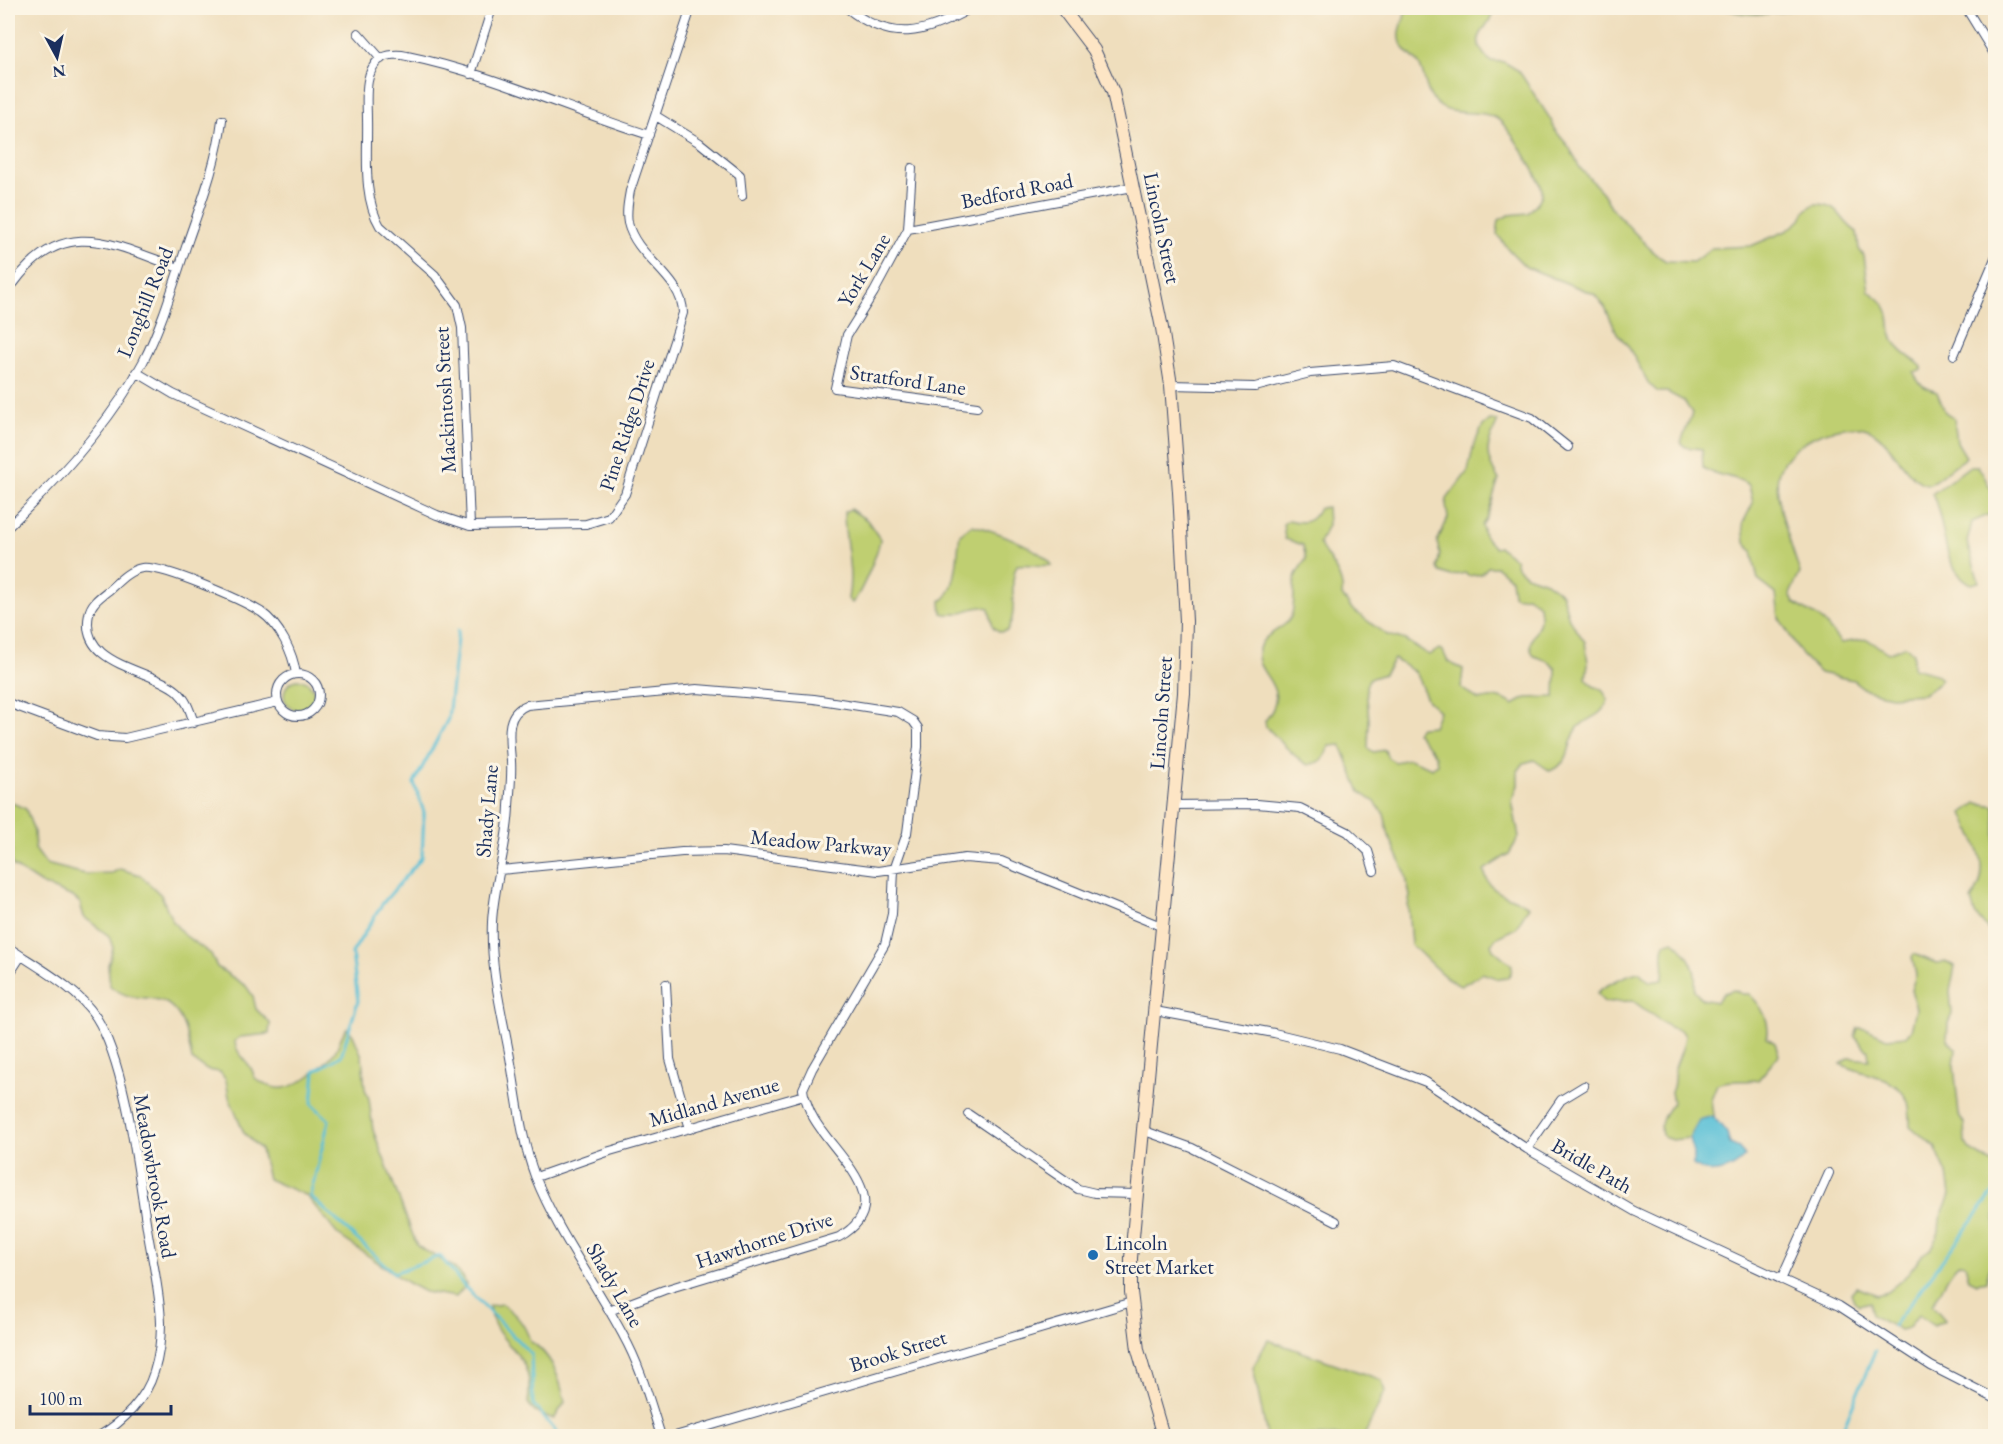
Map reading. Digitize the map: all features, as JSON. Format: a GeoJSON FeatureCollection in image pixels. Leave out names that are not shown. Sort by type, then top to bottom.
{"type":"FeatureCollection","features":[{"type":"Feature","properties":{"kind":"main road","name":"Lincoln Street"},"geometry":{"type":"LineString","coordinates":[[1062,8],[1080,30],[1105,71],[1120,117],[1171,385],[1186,621],[1184,693],[1155,1011],[1135,1194],[1131,1258],[1132,1302],[1138,1350],[1163,1437]]}},
{"type":"Feature","properties":{"kind":"street"},"geometry":{"type":"LineString","coordinates":[[471,75],[492,8]]}},
{"type":"Feature","properties":{"kind":"street","name":"Pine Ridge Drive"},"geometry":{"type":"LineString","coordinates":[[136,372],[173,394],[437,515],[470,526],[586,524],[609,517],[625,494],[683,313],[683,303],[675,289],[646,254],[628,224],[630,191],[691,8]]}},
{"type":"Feature","properties":{"kind":"street"},"geometry":{"type":"LineString","coordinates":[[847,8],[883,29],[900,33],[914,33],[971,8]]}},
{"type":"Feature","properties":{"kind":"street"},"geometry":{"type":"LineString","coordinates":[[1969,9],[1995,57]]}},
{"type":"Feature","properties":{"kind":"street"},"geometry":{"type":"LineString","coordinates":[[358,33],[381,59],[405,55],[649,135]]}},
{"type":"Feature","properties":{"kind":"street","name":"Mackintosh Street"},"geometry":{"type":"LineString","coordinates":[[381,59],[374,66],[368,81],[371,207],[380,226],[435,275],[457,305],[462,328],[470,526]]}},
{"type":"Feature","properties":{"kind":"street"},"geometry":{"type":"LineString","coordinates":[[656,116],[729,164],[740,176],[742,196]]}},
{"type":"Feature","properties":{"kind":"street","name":"Longhill Road"},"geometry":{"type":"LineString","coordinates":[[8,527],[32,504],[98,428],[136,372],[156,332],[216,164],[222,120]]}},
{"type":"Feature","properties":{"kind":"street","name":"York Lane"},"geometry":{"type":"LineString","coordinates":[[835,388],[847,335],[874,292],[908,229],[912,168]]}},
{"type":"Feature","properties":{"kind":"street","name":"Bedford Road"},"geometry":{"type":"LineString","coordinates":[[908,229],[1133,187]]}},
{"type":"Feature","properties":{"kind":"street"},"geometry":{"type":"LineString","coordinates":[[14,283],[48,250],[76,240],[111,245],[179,268]]}},
{"type":"Feature","properties":{"kind":"street"},"geometry":{"type":"LineString","coordinates":[[1954,355],[1995,256]]}},
{"type":"Feature","properties":{"kind":"street"},"geometry":{"type":"LineString","coordinates":[[1171,385],[1255,387],[1310,373],[1394,366],[1532,418],[1568,447]]}},
{"type":"Feature","properties":{"kind":"street","name":"Stratford Lane"},"geometry":{"type":"LineString","coordinates":[[835,388],[977,407]]}},
{"type":"Feature","properties":{"kind":"street"},"geometry":{"type":"LineString","coordinates":[[194,723],[184,699],[175,690],[113,661],[90,639],[89,612],[94,603],[129,573],[141,568],[169,570],[262,613],[288,645],[296,674]]}},
{"type":"Feature","properties":{"kind":"street"},"geometry":{"type":"LineString","coordinates":[[296,674],[307,676],[315,682],[319,691],[318,702],[313,710],[303,715],[293,716],[283,710],[278,702],[279,686],[285,679],[296,674]]}},
{"type":"Feature","properties":{"kind":"street","name":"Shady Lane"},"geometry":{"type":"LineString","coordinates":[[661,1437],[642,1375],[624,1335],[551,1210],[536,1177],[520,1121],[493,953],[492,923],[508,825],[511,761],[509,728],[520,708],[563,701],[698,689],[824,701],[898,712],[913,721],[918,728],[907,833],[894,870]]}},
{"type":"Feature","properties":{"kind":"street"},"geometry":{"type":"LineString","coordinates":[[8,703],[97,736],[111,738],[142,736],[278,702]]}},
{"type":"Feature","properties":{"kind":"street"},"geometry":{"type":"LineString","coordinates":[[1174,805],[1257,804],[1300,808],[1348,832],[1368,851],[1374,871]]}},
{"type":"Feature","properties":{"kind":"street","name":"Meadow Parkway"},"geometry":{"type":"LineString","coordinates":[[500,870],[682,852],[724,851],[878,871],[965,858],[1001,861],[1163,927]]}},
{"type":"Feature","properties":{"kind":"street","name":"Midland Avenue"},"geometry":{"type":"LineString","coordinates":[[536,1177],[610,1151],[804,1095],[803,1089],[812,1069],[885,944],[892,914],[894,870]]}},
{"type":"Feature","properties":{"kind":"street","name":"Meadowbrook Road"},"geometry":{"type":"LineString","coordinates":[[8,947],[69,990],[88,1007],[100,1025],[115,1066],[140,1179],[158,1299],[159,1347],[154,1373],[144,1393],[127,1415],[99,1437]]}},
{"type":"Feature","properties":{"kind":"street"},"geometry":{"type":"LineString","coordinates":[[8,976],[21,956]]}},
{"type":"Feature","properties":{"kind":"street"},"geometry":{"type":"LineString","coordinates":[[666,984],[670,1059],[690,1129]]}},
{"type":"Feature","properties":{"kind":"street","name":"Bridle Path"},"geometry":{"type":"LineString","coordinates":[[1155,1011],[1285,1035],[1340,1048],[1426,1082],[1527,1149],[1634,1211],[1839,1306],[1931,1366],[1995,1399]]}},
{"type":"Feature","properties":{"kind":"street"},"geometry":{"type":"LineString","coordinates":[[1527,1149],[1561,1101],[1584,1086]]}},
{"type":"Feature","properties":{"kind":"street","name":"Hawthorne Drive"},"geometry":{"type":"LineString","coordinates":[[609,1311],[664,1290],[830,1240],[850,1231],[859,1219],[864,1201],[862,1185],[813,1118],[804,1095]]}},
{"type":"Feature","properties":{"kind":"street"},"geometry":{"type":"LineString","coordinates":[[968,1114],[1078,1190],[1095,1193],[1135,1194]]}},
{"type":"Feature","properties":{"kind":"street"},"geometry":{"type":"LineString","coordinates":[[1142,1130],[1192,1148],[1256,1183],[1336,1221]]}},
{"type":"Feature","properties":{"kind":"street"},"geometry":{"type":"LineString","coordinates":[[1781,1280],[1829,1173]]}},
{"type":"Feature","properties":{"kind":"street","name":"Brook Street"},"geometry":{"type":"LineString","coordinates":[[675,1437],[1132,1302]]}},
{"type":"Feature","properties":{"kind":"green space"},"geometry":{"type":"Polygon","coordinates":[[[1405,8],[1494,8],[1479,39],[1482,52],[1490,61],[1504,62],[1519,71],[1551,120],[1554,129],[1569,147],[1580,168],[1603,193],[1613,210],[1655,254],[1666,261],[1693,262],[1712,248],[1751,246],[1786,231],[1801,220],[1805,211],[1814,204],[1823,204],[1834,209],[1857,232],[1859,249],[1864,256],[1869,291],[1885,306],[1891,333],[1899,348],[1922,367],[1922,370],[1914,372],[1920,383],[1937,392],[1945,412],[1954,418],[1957,442],[1966,457],[1930,484],[1921,482],[1913,476],[1889,446],[1870,430],[1852,427],[1831,430],[1798,447],[1784,462],[1777,481],[1780,507],[1800,573],[1790,594],[1794,603],[1821,619],[1841,643],[1867,639],[1888,653],[1905,646],[1913,653],[1913,668],[1935,674],[1941,679],[1935,687],[1923,694],[1891,696],[1866,690],[1853,680],[1820,673],[1802,655],[1779,618],[1776,594],[1758,580],[1752,551],[1745,543],[1743,523],[1753,503],[1749,485],[1703,468],[1702,449],[1685,447],[1681,442],[1692,413],[1684,401],[1667,392],[1658,392],[1649,384],[1628,346],[1617,333],[1605,307],[1594,294],[1526,267],[1497,234],[1499,220],[1509,215],[1528,213],[1535,206],[1542,194],[1540,184],[1515,140],[1496,118],[1489,115],[1452,111],[1434,101],[1428,91],[1419,64],[1401,43],[1400,33],[1405,8]]]}},
{"type":"Feature","properties":{"kind":"green space"},"geometry":{"type":"Polygon","coordinates":[[[1721,8],[1797,8],[1778,13],[1759,14],[1740,13],[1721,8]]]}},
{"type":"Feature","properties":{"kind":"green space"},"geometry":{"type":"Polygon","coordinates":[[[1490,420],[1498,421],[1489,445],[1488,457],[1499,480],[1488,515],[1482,525],[1484,536],[1495,548],[1499,547],[1515,559],[1517,567],[1526,575],[1546,582],[1562,594],[1569,619],[1585,642],[1588,663],[1586,678],[1593,686],[1602,689],[1608,700],[1602,711],[1577,729],[1566,758],[1558,767],[1550,771],[1534,760],[1524,763],[1518,771],[1518,785],[1512,801],[1519,837],[1509,854],[1484,870],[1490,885],[1495,890],[1529,906],[1516,928],[1497,937],[1491,944],[1493,949],[1512,965],[1511,973],[1507,978],[1499,979],[1482,973],[1461,986],[1442,974],[1411,945],[1408,906],[1410,896],[1405,872],[1389,836],[1384,814],[1375,802],[1360,792],[1341,745],[1330,746],[1322,761],[1308,765],[1266,727],[1265,721],[1273,709],[1276,698],[1274,689],[1258,658],[1261,643],[1284,626],[1291,617],[1296,575],[1306,559],[1303,545],[1285,539],[1283,524],[1289,520],[1307,521],[1314,517],[1319,508],[1327,507],[1328,525],[1319,543],[1335,568],[1341,582],[1342,596],[1352,609],[1385,634],[1405,640],[1427,654],[1430,655],[1439,649],[1443,651],[1448,662],[1463,669],[1461,688],[1479,700],[1497,698],[1513,705],[1526,698],[1555,697],[1556,669],[1548,661],[1534,656],[1530,646],[1539,625],[1539,605],[1527,596],[1513,595],[1511,579],[1497,567],[1488,567],[1481,574],[1468,576],[1465,573],[1451,576],[1440,572],[1437,567],[1440,554],[1437,542],[1448,518],[1447,499],[1468,471],[1474,444],[1483,426],[1490,420]],[[1394,659],[1384,674],[1369,679],[1366,686],[1369,720],[1368,748],[1373,752],[1385,750],[1388,758],[1395,762],[1409,759],[1432,768],[1437,764],[1436,756],[1416,732],[1420,727],[1433,726],[1439,711],[1428,701],[1415,672],[1394,659]]]}},
{"type":"Feature","properties":{"kind":"green space"},"geometry":{"type":"Polygon","coordinates":[[[1970,466],[1978,466],[1995,496],[1993,513],[1972,522],[1967,542],[1979,582],[1971,584],[1953,566],[1948,555],[1932,494],[1970,466]]]}},
{"type":"Feature","properties":{"kind":"green space"},"geometry":{"type":"Polygon","coordinates":[[[850,509],[867,520],[880,539],[869,573],[852,603],[848,599],[850,577],[844,523],[844,512],[850,509]]]}},
{"type":"Feature","properties":{"kind":"green space"},"geometry":{"type":"Polygon","coordinates":[[[972,525],[1027,546],[1046,558],[1052,565],[1017,565],[1013,581],[1013,615],[1007,631],[1000,632],[993,627],[989,608],[977,608],[954,614],[942,613],[941,601],[947,596],[954,580],[960,534],[972,525]]]}},
{"type":"Feature","properties":{"kind":"green space"},"geometry":{"type":"Polygon","coordinates":[[[299,680],[310,684],[314,695],[310,706],[299,710],[288,706],[284,695],[288,684],[299,680]]]}},
{"type":"Feature","properties":{"kind":"green space"},"geometry":{"type":"Polygon","coordinates":[[[8,801],[26,809],[34,832],[35,849],[46,864],[85,874],[112,873],[120,869],[140,875],[161,895],[172,920],[183,934],[211,954],[217,967],[246,986],[253,996],[256,1009],[270,1023],[269,1034],[240,1037],[235,1041],[238,1051],[251,1067],[254,1077],[260,1082],[280,1088],[291,1086],[305,1079],[334,1053],[347,1028],[353,1035],[362,1056],[365,1089],[369,1099],[373,1130],[417,1246],[452,1266],[463,1277],[466,1285],[456,1297],[425,1292],[408,1283],[338,1235],[307,1196],[268,1179],[261,1150],[244,1133],[229,1097],[226,1080],[220,1072],[207,1070],[192,1060],[186,1032],[178,1014],[164,1002],[126,995],[110,986],[108,965],[113,948],[109,936],[84,917],[80,903],[73,897],[41,884],[13,866],[10,856],[11,836],[8,836],[8,801]]]}},
{"type":"Feature","properties":{"kind":"green space"},"geometry":{"type":"Polygon","coordinates":[[[1977,803],[1995,806],[1995,938],[1975,914],[1971,900],[1978,889],[1982,868],[1977,847],[1963,813],[1977,803]]]}},
{"type":"Feature","properties":{"kind":"green space"},"geometry":{"type":"Polygon","coordinates":[[[1674,941],[1692,963],[1695,976],[1694,991],[1702,999],[1716,1002],[1724,993],[1734,990],[1742,994],[1749,994],[1753,998],[1761,1008],[1766,1020],[1767,1038],[1775,1043],[1779,1055],[1758,1080],[1717,1084],[1711,1099],[1713,1116],[1699,1121],[1689,1138],[1672,1140],[1663,1137],[1661,1123],[1673,1102],[1671,1092],[1675,1068],[1685,1035],[1680,1030],[1669,1027],[1633,1001],[1604,1002],[1597,993],[1617,980],[1639,972],[1650,982],[1662,980],[1663,948],[1665,943],[1674,941]]]}},
{"type":"Feature","properties":{"kind":"green space"},"geometry":{"type":"Polygon","coordinates":[[[1914,954],[1936,963],[1945,962],[1955,966],[1950,991],[1952,1014],[1948,1023],[1947,1039],[1956,1049],[1954,1065],[1959,1115],[1964,1123],[1965,1142],[1970,1150],[1995,1165],[1996,1261],[1990,1266],[1986,1281],[1977,1283],[1969,1279],[1965,1264],[1960,1263],[1949,1276],[1932,1305],[1945,1320],[1934,1326],[1918,1315],[1908,1328],[1900,1330],[1871,1315],[1870,1302],[1859,1305],[1854,1301],[1851,1293],[1856,1287],[1877,1295],[1887,1292],[1904,1278],[1923,1254],[1932,1248],[1950,1195],[1947,1174],[1935,1147],[1910,1126],[1909,1105],[1903,1093],[1888,1081],[1841,1064],[1850,1058],[1869,1060],[1868,1051],[1855,1037],[1858,1028],[1865,1028],[1887,1038],[1906,1036],[1911,1031],[1916,1009],[1911,990],[1916,975],[1912,957],[1914,954]]]}},
{"type":"Feature","properties":{"kind":"green space"},"geometry":{"type":"Polygon","coordinates":[[[502,1304],[519,1320],[530,1341],[544,1353],[553,1367],[565,1402],[554,1419],[535,1412],[528,1403],[527,1371],[499,1332],[489,1306],[502,1304]]]}},
{"type":"Feature","properties":{"kind":"green space"},"geometry":{"type":"Polygon","coordinates":[[[1268,1340],[1382,1380],[1385,1392],[1364,1436],[1267,1436],[1253,1367],[1268,1340]]]}},
{"type":"Feature","properties":{"kind":"water"},"geometry":{"type":"Polygon","coordinates":[[[1713,1116],[1727,1133],[1730,1144],[1739,1148],[1745,1157],[1727,1170],[1720,1172],[1706,1171],[1693,1165],[1693,1152],[1689,1138],[1699,1120],[1713,1116]]]}},
{"type":"Feature","properties":{"kind":"waterway"},"geometry":{"type":"LineString","coordinates":[[458,630],[448,719],[414,783],[424,812],[422,857],[383,903],[352,953],[358,1001],[341,1056],[315,1071],[312,1104],[329,1120],[310,1196],[394,1273],[440,1256],[464,1286],[531,1354],[533,1404],[560,1436]]}},
{"type":"Feature","properties":{"kind":"waterway"},"geometry":{"type":"LineString","coordinates":[[1893,1326],[1996,1189]]}},
{"type":"Feature","properties":{"kind":"waterway"},"geometry":{"type":"LineString","coordinates":[[1840,1436],[1875,1351]]}},
{"type":"Feature","properties":{"kind":"place","name":"Lincoln Street Market"},"geometry":{"type":"Point","coordinates":[1093,1255]}}]}
